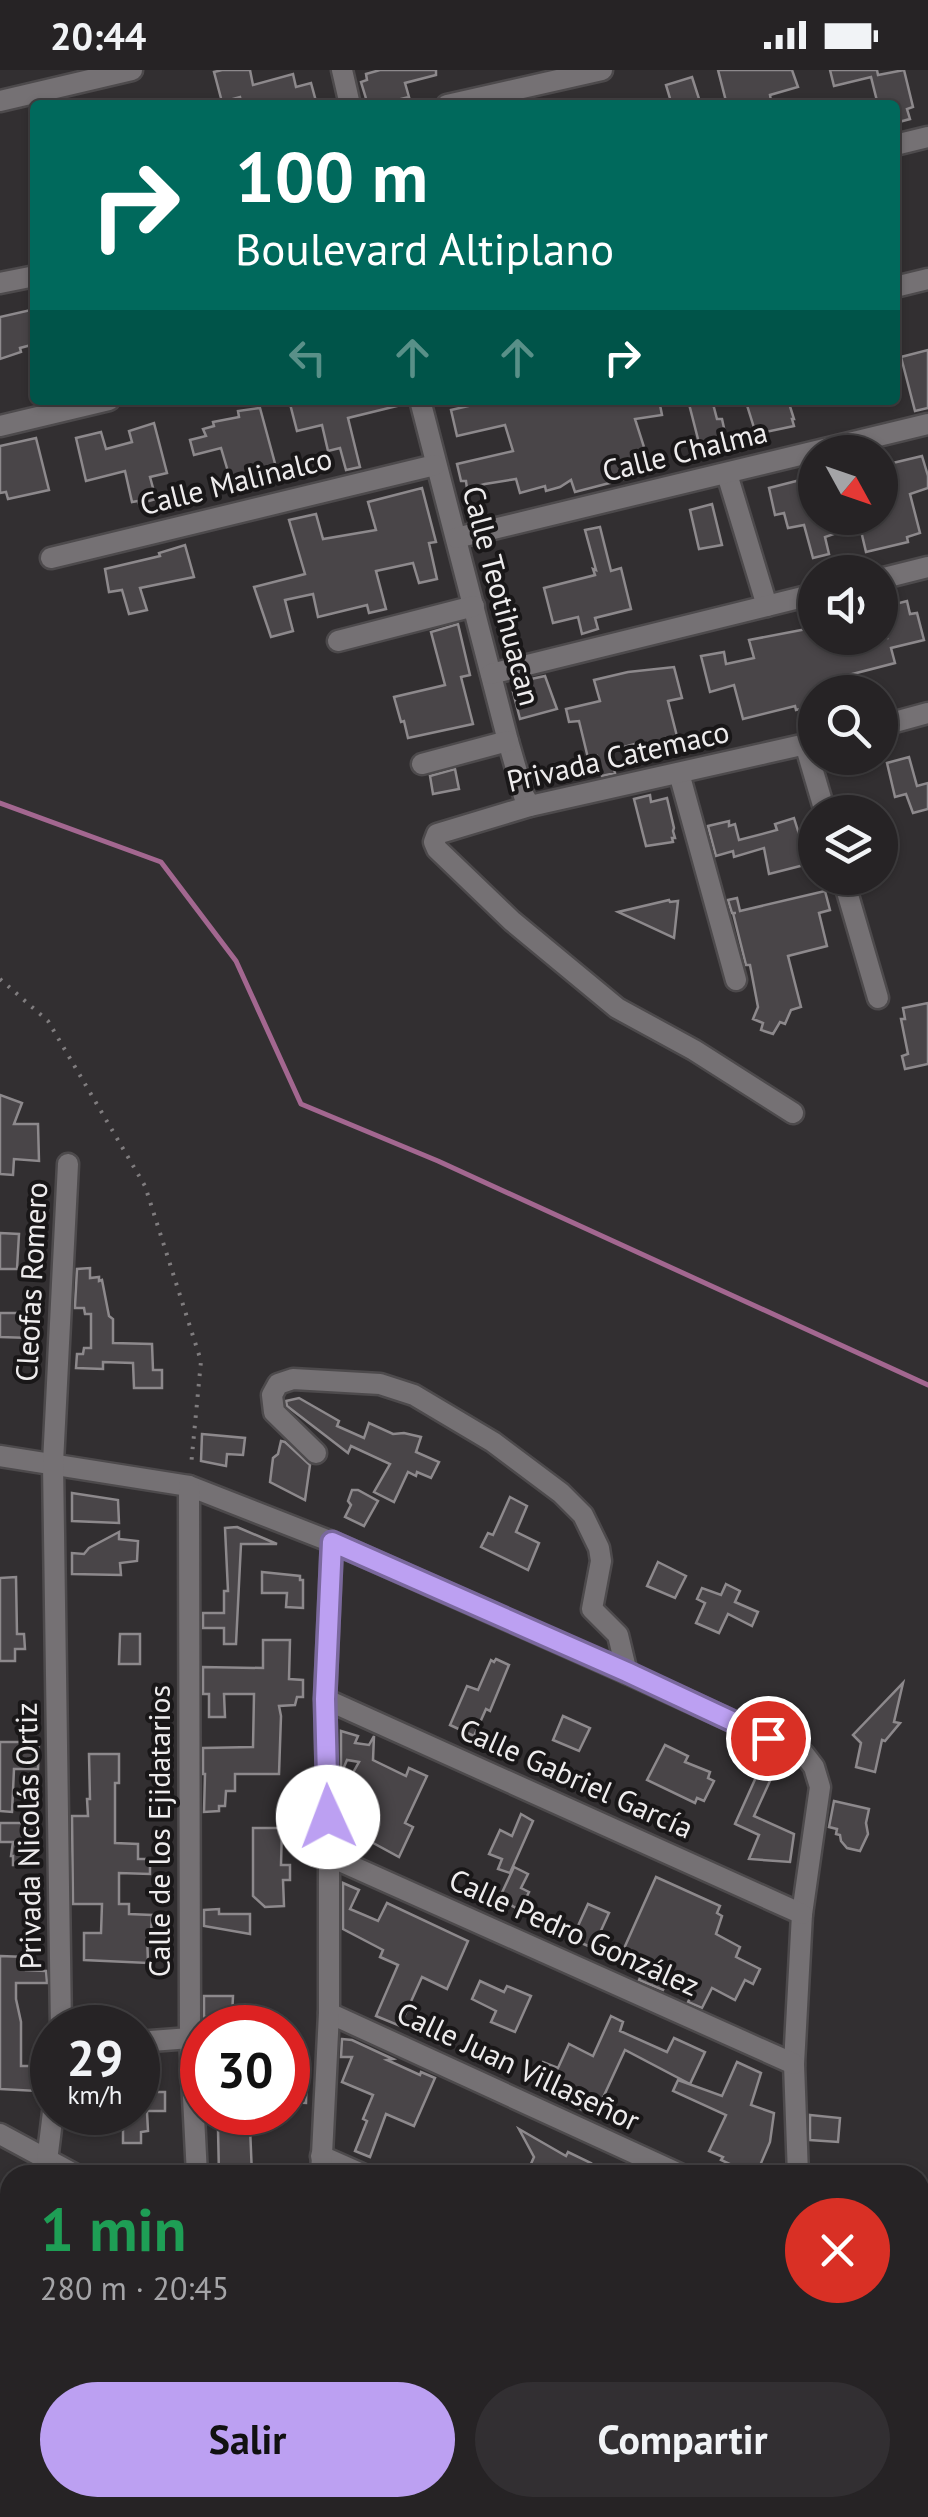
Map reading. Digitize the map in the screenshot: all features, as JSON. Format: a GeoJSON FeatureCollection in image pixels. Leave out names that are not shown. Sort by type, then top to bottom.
{"type":"FeatureCollection","features":[{"type":"Feature","properties":{"kind":"street"},"geometry":{"type":"LineString","coordinates":[[0,102],[132,70]]}},
{"type":"Feature","properties":{"kind":"street"},"geometry":{"type":"LineString","coordinates":[[342,70],[349,100]]}},
{"type":"Feature","properties":{"kind":"street"},"geometry":{"type":"LineString","coordinates":[[469,100],[602,70]]}},
{"type":"Feature","properties":{"kind":"street"},"geometry":{"type":"LineString","coordinates":[[900,144],[928,137]]}},
{"type":"Feature","properties":{"kind":"street"},"geometry":{"type":"LineString","coordinates":[[0,283],[30,277]]}},
{"type":"Feature","properties":{"kind":"street"},"geometry":{"type":"LineString","coordinates":[[900,286],[928,279]]}},
{"type":"Feature","properties":{"kind":"street"},"geometry":{"type":"LineString","coordinates":[[0,426],[88,405]]}},
{"type":"Feature","properties":{"kind":"street","name":"Calle Teotihuacan"},"geometry":{"type":"LineString","coordinates":[[421,405],[508,741],[530,806]]}},
{"type":"Feature","properties":{"kind":"street","name":"Calle Chalma"},"geometry":{"type":"LineString","coordinates":[[456,538],[928,424]]}},
{"type":"Feature","properties":{"kind":"street","name":"Calle Malinalco"},"geometry":{"type":"LineString","coordinates":[[51,558],[435,464]]}},
{"type":"Feature","properties":{"kind":"street"},"geometry":{"type":"LineString","coordinates":[[727,474],[768,606]]}},
{"type":"Feature","properties":{"kind":"street"},"geometry":{"type":"LineString","coordinates":[[898,574],[928,567]]}},
{"type":"Feature","properties":{"kind":"street"},"geometry":{"type":"LineString","coordinates":[[491,674],[798,598]]}},
{"type":"Feature","properties":{"kind":"street"},"geometry":{"type":"LineString","coordinates":[[338,641],[474,606]]}},
{"type":"Feature","properties":{"kind":"street"},"geometry":{"type":"LineString","coordinates":[[898,722],[928,714]]}},
{"type":"Feature","properties":{"kind":"street"},"geometry":{"type":"LineString","coordinates":[[422,764],[508,741]]}},
{"type":"Feature","properties":{"kind":"street","name":"Privada Catemaco"},"geometry":{"type":"LineString","coordinates":[[794,1113],[694,1050],[617,1008],[512,921],[434,842],[437,834],[530,806],[798,746]]}},
{"type":"Feature","properties":{"kind":"street"},"geometry":{"type":"LineString","coordinates":[[679,772],[736,980]]}},
{"type":"Feature","properties":{"kind":"street"},"geometry":{"type":"LineString","coordinates":[[848,895],[878,998]]}},
{"type":"Feature","properties":{"kind":"street","name":"Cleofas Romero"},"geometry":{"type":"LineString","coordinates":[[53,1463],[68,1164]]}},
{"type":"Feature","properties":{"kind":"street"},"geometry":{"type":"LineString","coordinates":[[316,1453],[274,1412],[272,1395],[278,1384],[292,1379],[380,1384],[414,1395],[492,1442],[561,1493],[582,1515],[601,1561],[592,1610],[618,1635],[627,1672]]}},
{"type":"Feature","properties":{"kind":"street"},"geometry":{"type":"LineString","coordinates":[[0,1456],[189,1486],[332,1542],[804,1754],[814,1767],[820,1786],[802,1914],[794,2064],[798,2165]]}},
{"type":"Feature","properties":{"kind":"street","name":"Privada Nicolás Ortiz"},"geometry":{"type":"LineString","coordinates":[[53,1463],[61,2005]]}},
{"type":"Feature","properties":{"kind":"street","name":"Calle de los Ejidatarios"},"geometry":{"type":"LineString","coordinates":[[189,1486],[190,2005]]}},
{"type":"Feature","properties":{"kind":"street"},"geometry":{"type":"LineString","coordinates":[[321,2165],[329,2012],[325,1699],[332,1542]]}},
{"type":"Feature","properties":{"kind":"street","name":"Calle Gabriel García"},"geometry":{"type":"LineString","coordinates":[[325,1699],[802,1914]]}},
{"type":"Feature","properties":{"kind":"street","name":"Calle Pedro González"},"geometry":{"type":"LineString","coordinates":[[330,1856],[794,2064]]}},
{"type":"Feature","properties":{"kind":"street","name":"Calle Juan Villaseñor"},"geometry":{"type":"LineString","coordinates":[[329,2012],[660,2165]]}},
{"type":"Feature","properties":{"kind":"street"},"geometry":{"type":"LineString","coordinates":[[0,2134],[55,2165]]}},
{"type":"Feature","properties":{"kind":"street"},"geometry":{"type":"LineString","coordinates":[[47,2161],[50,2135]]}},
{"type":"Feature","properties":{"kind":"street","name":"Calle de los Ejidatarios"},"geometry":{"type":"LineString","coordinates":[[194,2135],[196,2165]]}},
{"type":"Feature","properties":{"kind":"path"},"geometry":{"type":"LineString","coordinates":[[0,978],[48,1021],[145,1186],[201,1361],[189,1486]]}},
{"type":"Feature","properties":{"kind":"building"},"geometry":{"type":"Polygon","coordinates":[[[250,70],[253,85],[293,74],[296,87],[311,83],[316,100],[221,100],[214,72],[250,70]]]}},
{"type":"Feature","properties":{"kind":"building"},"geometry":{"type":"Polygon","coordinates":[[[380,70],[436,70],[436,75],[405,83],[409,97],[397,100],[366,100],[361,82],[367,80],[366,74],[380,70]]]}},
{"type":"Feature","properties":{"kind":"building"},"geometry":{"type":"Polygon","coordinates":[[[718,70],[792,70],[798,87],[770,95],[771,100],[726,100],[718,70]]]}},
{"type":"Feature","properties":{"kind":"building"},"geometry":{"type":"Polygon","coordinates":[[[830,70],[877,70],[878,75],[904,70],[913,107],[907,109],[910,119],[900,122],[900,100],[877,100],[871,77],[834,86],[830,70]]]}},
{"type":"Feature","properties":{"kind":"building"},"geometry":{"type":"Polygon","coordinates":[[[692,77],[699,100],[670,100],[666,85],[692,77]]]}},
{"type":"Feature","properties":{"kind":"building"},"geometry":{"type":"Polygon","coordinates":[[[30,310],[30,345],[0,359],[0,317],[30,310]]]}},
{"type":"Feature","properties":{"kind":"building"},"geometry":{"type":"Polygon","coordinates":[[[928,350],[928,408],[915,411],[901,357],[928,350]]]}},
{"type":"Feature","properties":{"kind":"building"},"geometry":{"type":"Polygon","coordinates":[[[290,405],[401,405],[348,418],[360,467],[346,470],[340,448],[328,451],[322,425],[297,431],[290,405]]]}},
{"type":"Feature","properties":{"kind":"building"},"geometry":{"type":"Polygon","coordinates":[[[472,405],[660,405],[662,415],[635,419],[652,472],[575,492],[571,480],[546,491],[545,486],[520,493],[516,479],[467,489],[457,464],[513,451],[505,425],[457,436],[451,410],[472,405]]]}},
{"type":"Feature","properties":{"kind":"building"},"geometry":{"type":"Polygon","coordinates":[[[689,405],[713,405],[717,419],[722,419],[725,448],[708,452],[704,442],[699,443],[689,405]]]}},
{"type":"Feature","properties":{"kind":"building"},"geometry":{"type":"Polygon","coordinates":[[[747,405],[790,405],[794,426],[756,434],[747,405]]]}},
{"type":"Feature","properties":{"kind":"building"},"geometry":{"type":"Polygon","coordinates":[[[260,408],[280,482],[255,489],[253,483],[232,485],[221,448],[194,455],[190,440],[206,436],[203,429],[214,426],[213,422],[239,417],[238,411],[260,408]]]}},
{"type":"Feature","properties":{"kind":"building"},"geometry":{"type":"Polygon","coordinates":[[[154,423],[167,473],[150,477],[156,499],[132,502],[125,471],[86,481],[76,438],[101,432],[106,449],[132,442],[129,431],[154,423]]]}},
{"type":"Feature","properties":{"kind":"building"},"geometry":{"type":"Polygon","coordinates":[[[36,438],[49,490],[8,499],[6,492],[0,493],[0,446],[36,438]]]}},
{"type":"Feature","properties":{"kind":"building"},"geometry":{"type":"Polygon","coordinates":[[[922,456],[928,488],[910,494],[920,533],[907,537],[908,542],[866,552],[862,535],[898,535],[898,462],[922,456]]]}},
{"type":"Feature","properties":{"kind":"building"},"geometry":{"type":"Polygon","coordinates":[[[798,481],[798,526],[788,528],[784,513],[775,515],[769,488],[798,481]]]}},
{"type":"Feature","properties":{"kind":"building"},"geometry":{"type":"Polygon","coordinates":[[[422,488],[436,542],[429,543],[437,579],[419,583],[413,563],[376,571],[386,609],[369,613],[367,605],[318,617],[313,594],[285,600],[293,631],[271,637],[254,587],[305,574],[289,520],[316,514],[323,539],[376,530],[368,502],[422,488]]]}},
{"type":"Feature","properties":{"kind":"building"},"geometry":{"type":"Polygon","coordinates":[[[712,504],[722,545],[699,549],[690,510],[712,504]]]}},
{"type":"Feature","properties":{"kind":"building"},"geometry":{"type":"Polygon","coordinates":[[[600,527],[611,571],[621,568],[631,609],[595,618],[598,629],[582,634],[578,617],[553,623],[544,588],[595,575],[585,530],[600,527]]]}},
{"type":"Feature","properties":{"kind":"building"},"geometry":{"type":"Polygon","coordinates":[[[807,535],[831,535],[825,537],[829,554],[812,555],[807,535]]]}},
{"type":"Feature","properties":{"kind":"building"},"geometry":{"type":"Polygon","coordinates":[[[185,545],[194,577],[140,588],[147,610],[129,614],[122,590],[109,592],[105,569],[160,556],[159,553],[185,545]]]}},
{"type":"Feature","properties":{"kind":"building"},"geometry":{"type":"Polygon","coordinates":[[[907,601],[910,614],[917,613],[924,640],[898,646],[898,603],[907,601]]]}},
{"type":"Feature","properties":{"kind":"building"},"geometry":{"type":"Polygon","coordinates":[[[458,624],[470,675],[461,677],[473,724],[408,738],[394,697],[445,685],[431,632],[458,624]]]}},
{"type":"Feature","properties":{"kind":"building"},"geometry":{"type":"Polygon","coordinates":[[[798,631],[798,655],[893,655],[895,663],[849,675],[798,675],[798,709],[795,706],[743,719],[734,685],[710,692],[701,656],[724,652],[726,664],[754,658],[749,640],[798,631]]]}},
{"type":"Feature","properties":{"kind":"building"},"geometry":{"type":"Polygon","coordinates":[[[674,667],[682,698],[668,701],[681,752],[643,761],[638,743],[609,751],[615,773],[602,776],[597,756],[588,758],[579,721],[569,722],[566,709],[600,701],[594,680],[674,667]]]}},
{"type":"Feature","properties":{"kind":"building"},"geometry":{"type":"Polygon","coordinates":[[[545,676],[557,709],[520,719],[513,692],[518,690],[517,682],[545,676]]]}},
{"type":"Feature","properties":{"kind":"building"},"geometry":{"type":"Polygon","coordinates":[[[909,757],[917,786],[928,783],[928,809],[913,813],[906,794],[895,795],[890,775],[898,775],[898,760],[909,757]]]}},
{"type":"Feature","properties":{"kind":"building"},"geometry":{"type":"Polygon","coordinates":[[[455,769],[459,789],[433,794],[430,776],[455,769]]]}},
{"type":"Feature","properties":{"kind":"building"},"geometry":{"type":"Polygon","coordinates":[[[650,795],[651,802],[667,798],[673,842],[646,846],[634,799],[650,795]]]}},
{"type":"Feature","properties":{"kind":"building"},"geometry":{"type":"Polygon","coordinates":[[[794,818],[798,867],[769,874],[764,848],[734,857],[733,851],[716,856],[708,826],[729,821],[729,826],[735,824],[739,840],[777,830],[775,824],[794,818]]]}},
{"type":"Feature","properties":{"kind":"building"},"geometry":{"type":"Polygon","coordinates":[[[808,895],[826,895],[830,910],[819,913],[827,946],[788,956],[801,1007],[791,1010],[785,1024],[780,1022],[773,1034],[761,1030],[763,1023],[753,1019],[758,1007],[750,965],[746,965],[728,900],[737,898],[740,911],[808,895]]]}},
{"type":"Feature","properties":{"kind":"building"},"geometry":{"type":"Polygon","coordinates":[[[678,901],[674,938],[618,912],[678,901]]]}},
{"type":"Feature","properties":{"kind":"building"},"geometry":{"type":"Polygon","coordinates":[[[928,1003],[928,1064],[905,1069],[902,1056],[908,1054],[901,1019],[905,1019],[903,1008],[928,1003]]]}},
{"type":"Feature","properties":{"kind":"building"},"geometry":{"type":"Polygon","coordinates":[[[0,1095],[22,1103],[14,1124],[38,1124],[39,1161],[14,1159],[13,1175],[0,1174],[0,1095]]]}},
{"type":"Feature","properties":{"kind":"building"},"geometry":{"type":"Polygon","coordinates":[[[0,1233],[19,1234],[17,1269],[0,1269],[0,1233]]]}},
{"type":"Feature","properties":{"kind":"building"},"geometry":{"type":"Polygon","coordinates":[[[90,1268],[90,1278],[102,1280],[109,1316],[113,1319],[113,1343],[152,1344],[153,1370],[162,1370],[162,1388],[134,1388],[133,1363],[103,1362],[103,1369],[76,1368],[77,1354],[91,1348],[91,1314],[85,1314],[84,1308],[75,1308],[77,1269],[90,1268]]]}},
{"type":"Feature","properties":{"kind":"building"},"geometry":{"type":"Polygon","coordinates":[[[0,1313],[30,1313],[30,1338],[0,1337],[0,1313]]]}},
{"type":"Feature","properties":{"kind":"building"},"geometry":{"type":"Polygon","coordinates":[[[299,1398],[339,1421],[337,1426],[364,1438],[369,1423],[393,1434],[421,1437],[416,1452],[439,1462],[431,1478],[408,1472],[394,1502],[374,1492],[390,1464],[351,1446],[348,1453],[287,1406],[286,1401],[299,1398]]]}},
{"type":"Feature","properties":{"kind":"building"},"geometry":{"type":"Polygon","coordinates":[[[202,1434],[245,1438],[243,1455],[227,1454],[226,1466],[201,1461],[202,1434]]]}},
{"type":"Feature","properties":{"kind":"building"},"geometry":{"type":"Polygon","coordinates":[[[281,1441],[310,1465],[305,1500],[270,1482],[273,1458],[281,1441]]]}},
{"type":"Feature","properties":{"kind":"building"},"geometry":{"type":"Polygon","coordinates":[[[352,1490],[378,1501],[364,1526],[345,1517],[352,1490]]]}},
{"type":"Feature","properties":{"kind":"building"},"geometry":{"type":"Polygon","coordinates":[[[72,1493],[118,1500],[119,1523],[72,1521],[72,1493]]]}},
{"type":"Feature","properties":{"kind":"building"},"geometry":{"type":"Polygon","coordinates":[[[510,1497],[527,1506],[516,1532],[539,1543],[528,1570],[481,1547],[488,1533],[493,1535],[510,1497]]]}},
{"type":"Feature","properties":{"kind":"building"},"geometry":{"type":"Polygon","coordinates":[[[237,1527],[277,1544],[241,1544],[236,1644],[224,1644],[224,1628],[203,1628],[203,1613],[224,1613],[224,1591],[228,1591],[225,1528],[237,1527]]]}},
{"type":"Feature","properties":{"kind":"building"},"geometry":{"type":"Polygon","coordinates":[[[119,1532],[119,1539],[138,1541],[137,1561],[120,1563],[121,1575],[72,1574],[72,1553],[84,1554],[119,1532]]]}},
{"type":"Feature","properties":{"kind":"building"},"geometry":{"type":"Polygon","coordinates":[[[658,1562],[686,1576],[675,1598],[647,1586],[658,1562]]]}},
{"type":"Feature","properties":{"kind":"building"},"geometry":{"type":"Polygon","coordinates":[[[262,1572],[300,1576],[303,1608],[286,1607],[287,1593],[262,1593],[262,1572]]]}},
{"type":"Feature","properties":{"kind":"building"},"geometry":{"type":"Polygon","coordinates":[[[16,1577],[17,1634],[24,1634],[25,1649],[15,1649],[15,1661],[0,1661],[0,1578],[16,1577]]]}},
{"type":"Feature","properties":{"kind":"building"},"geometry":{"type":"Polygon","coordinates":[[[726,1584],[740,1591],[735,1602],[758,1612],[752,1626],[728,1614],[719,1633],[696,1623],[705,1603],[697,1599],[702,1588],[721,1595],[726,1584]]]}},
{"type":"Feature","properties":{"kind":"building"},"geometry":{"type":"Polygon","coordinates":[[[120,1634],[140,1634],[140,1664],[119,1664],[120,1634]]]}},
{"type":"Feature","properties":{"kind":"building"},"geometry":{"type":"Polygon","coordinates":[[[263,1640],[290,1640],[289,1679],[303,1680],[303,1697],[297,1697],[295,1705],[279,1706],[279,1774],[235,1774],[235,1791],[226,1791],[225,1806],[219,1806],[219,1811],[204,1812],[203,1748],[253,1747],[254,1694],[224,1694],[225,1717],[209,1717],[209,1694],[203,1694],[203,1667],[263,1668],[263,1640]]]}},
{"type":"Feature","properties":{"kind":"building"},"geometry":{"type":"Polygon","coordinates":[[[491,1660],[509,1665],[490,1711],[486,1709],[474,1736],[450,1725],[467,1686],[478,1690],[491,1660]]]}},
{"type":"Feature","properties":{"kind":"building"},"geometry":{"type":"Polygon","coordinates":[[[903,1683],[894,1722],[900,1723],[882,1740],[875,1772],[856,1767],[861,1743],[853,1735],[903,1683]]]}},
{"type":"Feature","properties":{"kind":"building"},"geometry":{"type":"Polygon","coordinates":[[[563,1716],[590,1728],[579,1751],[553,1740],[563,1716]]]}},
{"type":"Feature","properties":{"kind":"building"},"geometry":{"type":"Polygon","coordinates":[[[341,1731],[358,1736],[355,1743],[369,1745],[374,1736],[373,1760],[406,1776],[409,1768],[427,1776],[405,1823],[413,1827],[399,1857],[342,1826],[341,1794],[359,1762],[347,1760],[341,1774],[341,1731]]]}},
{"type":"Feature","properties":{"kind":"building"},"geometry":{"type":"Polygon","coordinates":[[[0,1742],[39,1742],[38,1769],[14,1769],[12,1812],[0,1811],[0,1742]]]}},
{"type":"Feature","properties":{"kind":"building"},"geometry":{"type":"Polygon","coordinates":[[[665,1745],[688,1756],[685,1762],[710,1772],[708,1778],[714,1781],[704,1801],[697,1798],[695,1803],[647,1780],[665,1745]]]}},
{"type":"Feature","properties":{"kind":"building"},"geometry":{"type":"Polygon","coordinates":[[[89,1754],[119,1754],[115,1843],[138,1844],[138,1859],[150,1859],[150,1874],[119,1873],[119,1904],[129,1904],[129,1914],[152,1915],[151,1933],[147,1933],[148,1963],[84,1960],[84,1933],[101,1933],[102,1904],[73,1904],[72,1816],[88,1816],[89,1754]]]}},
{"type":"Feature","properties":{"kind":"building"},"geometry":{"type":"Polygon","coordinates":[[[761,1766],[774,1772],[754,1816],[794,1834],[790,1862],[749,1859],[759,1835],[735,1824],[761,1766]]]}},
{"type":"Feature","properties":{"kind":"building"},"geometry":{"type":"Polygon","coordinates":[[[834,1801],[869,1809],[868,1834],[860,1851],[847,1848],[836,1834],[837,1829],[829,1827],[834,1801]]]}},
{"type":"Feature","properties":{"kind":"building"},"geometry":{"type":"Polygon","coordinates":[[[521,1814],[533,1821],[510,1873],[498,1869],[502,1859],[489,1854],[500,1830],[512,1836],[521,1814]]]}},
{"type":"Feature","properties":{"kind":"building"},"geometry":{"type":"Polygon","coordinates":[[[0,1823],[36,1823],[34,1866],[13,1865],[13,1842],[0,1842],[0,1823]]]}},
{"type":"Feature","properties":{"kind":"building"},"geometry":{"type":"Polygon","coordinates":[[[253,1828],[282,1828],[281,1865],[290,1865],[290,1880],[283,1880],[284,1906],[265,1907],[253,1896],[253,1828]]]}},
{"type":"Feature","properties":{"kind":"building"},"geometry":{"type":"Polygon","coordinates":[[[514,1867],[528,1874],[521,1888],[529,1892],[520,1910],[499,1899],[514,1867]]]}},
{"type":"Feature","properties":{"kind":"building"},"geometry":{"type":"Polygon","coordinates":[[[656,1877],[720,1906],[717,1913],[722,1916],[716,1934],[740,1947],[736,1957],[760,1969],[753,1984],[745,1980],[735,2000],[712,1988],[702,2008],[688,2002],[696,1985],[671,1973],[663,1990],[639,1980],[646,1964],[622,1953],[656,1877]]]}},
{"type":"Feature","properties":{"kind":"building"},"geometry":{"type":"Polygon","coordinates":[[[343,1883],[359,1890],[350,1909],[378,1921],[387,1903],[468,1941],[447,1989],[422,1977],[400,2026],[376,2016],[398,1965],[380,1957],[383,1950],[343,1929],[343,1883]]]}},
{"type":"Feature","properties":{"kind":"building"},"geometry":{"type":"Polygon","coordinates":[[[588,1904],[609,1913],[593,1948],[572,1939],[588,1904]]]}},
{"type":"Feature","properties":{"kind":"building"},"geometry":{"type":"Polygon","coordinates":[[[219,1909],[219,1914],[250,1914],[250,1934],[204,1926],[204,1910],[219,1909]]]}},
{"type":"Feature","properties":{"kind":"building"},"geometry":{"type":"Polygon","coordinates":[[[0,1956],[26,1957],[26,1970],[46,1971],[47,1983],[16,1983],[21,2066],[30,2066],[30,2091],[0,2089],[0,1956]]]}},
{"type":"Feature","properties":{"kind":"building"},"geometry":{"type":"Polygon","coordinates":[[[480,1981],[504,1992],[507,1986],[531,1996],[515,2032],[491,2022],[496,2011],[472,1999],[480,1981]]]}},
{"type":"Feature","properties":{"kind":"building"},"geometry":{"type":"Polygon","coordinates":[[[204,1996],[233,1996],[233,2005],[204,2005],[204,1996]]]}},
{"type":"Feature","properties":{"kind":"building"},"geometry":{"type":"Polygon","coordinates":[[[611,2016],[623,2022],[620,2031],[667,2052],[674,2038],[705,2052],[690,2084],[625,2050],[601,2102],[590,2097],[584,2111],[533,2085],[543,2062],[558,2068],[569,2044],[593,2056],[611,2016]]]}},
{"type":"Feature","properties":{"kind":"building"},"geometry":{"type":"Polygon","coordinates":[[[342,2039],[352,2040],[420,2075],[421,2072],[435,2078],[414,2126],[386,2114],[370,2157],[355,2151],[373,2095],[342,2082],[352,2057],[341,2057],[342,2039]]]}},
{"type":"Feature","properties":{"kind":"building"},"geometry":{"type":"Polygon","coordinates":[[[737,2062],[761,2073],[751,2105],[774,2113],[770,2142],[760,2165],[730,2165],[709,2151],[726,2115],[673,2091],[678,2080],[722,2096],[737,2062]]]}},
{"type":"Feature","properties":{"kind":"building"},"geometry":{"type":"Polygon","coordinates":[[[160,2092],[165,2092],[165,2111],[160,2111],[160,2092]]]}},
{"type":"Feature","properties":{"kind":"building"},"geometry":{"type":"Polygon","coordinates":[[[810,2115],[840,2118],[838,2142],[810,2140],[810,2115]]]}},
{"type":"Feature","properties":{"kind":"building"},"geometry":{"type":"Polygon","coordinates":[[[519,2129],[566,2156],[568,2152],[591,2163],[530,2165],[534,2157],[519,2129]]]}},
{"type":"Feature","properties":{"kind":"building"},"geometry":{"type":"Polygon","coordinates":[[[123,2135],[141,2135],[141,2143],[123,2143],[123,2135]]]}},
{"type":"Feature","properties":{"kind":"building"},"geometry":{"type":"Polygon","coordinates":[[[218,2135],[250,2135],[252,2165],[219,2165],[218,2135]]]}},
{"type":"Feature","properties":{"kind":"waterway"},"geometry":{"type":"LineString","coordinates":[[0,803],[161,862],[236,961],[301,1104],[438,1161],[928,1385]]}},
{"type":"Feature","properties":{"kind":"route"},"geometry":{"type":"LineString","coordinates":[[328,1817],[325,1699],[332,1542],[768,1738]]}}]}
